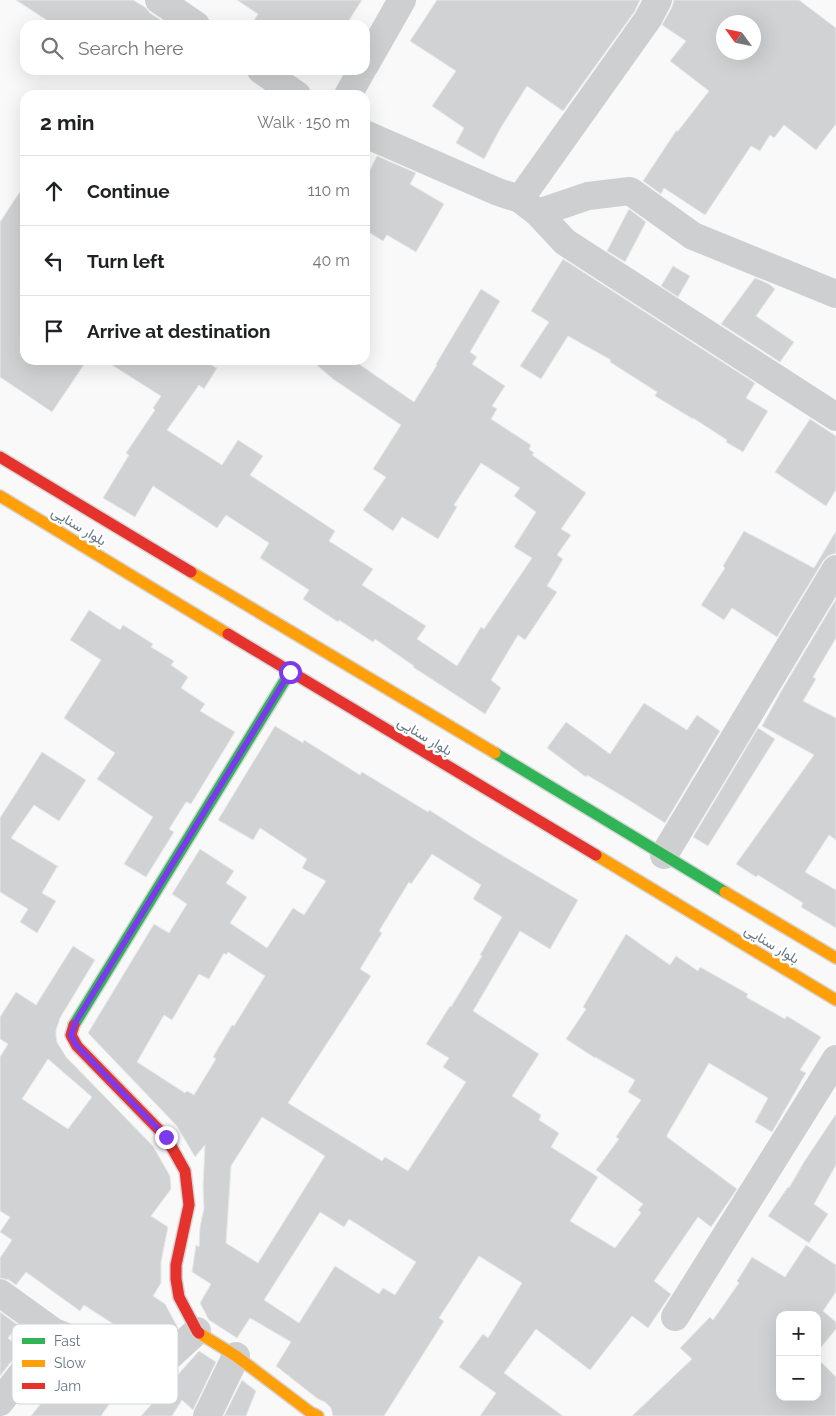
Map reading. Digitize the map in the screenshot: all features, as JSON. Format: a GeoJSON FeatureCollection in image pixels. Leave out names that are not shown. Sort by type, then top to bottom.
{"type":"FeatureCollection","features":[{"type":"Feature","properties":{"kind":"main road","name":"بلوار سنایی"},"geometry":{"type":"LineString","coordinates":[[0,457],[836,958]]}},
{"type":"Feature","properties":{"kind":"main road","name":"بلوار سنایی"},"geometry":{"type":"LineString","coordinates":[[1,498],[836,1000]]}},
{"type":"Feature","properties":{"kind":"main road"},"geometry":{"type":"LineString","coordinates":[[290,672],[75,1023],[71,1035],[77,1046],[166,1137],[185,1171],[189,1205],[176,1265],[176,1279],[179,1297],[197,1331],[236,1356],[318,1416]]}},
{"type":"Feature","properties":{"kind":"street"},"geometry":{"type":"LineString","coordinates":[[159,0],[189,20]]}},
{"type":"Feature","properties":{"kind":"street"},"geometry":{"type":"LineString","coordinates":[[370,57],[402,0]]}},
{"type":"Feature","properties":{"kind":"street"},"geometry":{"type":"LineString","coordinates":[[529,206],[648,19],[658,0]]}},
{"type":"Feature","properties":{"kind":"street"},"geometry":{"type":"LineString","coordinates":[[268,75],[290,90]]}},
{"type":"Feature","properties":{"kind":"street"},"geometry":{"type":"LineString","coordinates":[[351,90],[359,75]]}},
{"type":"Feature","properties":{"kind":"street"},"geometry":{"type":"LineString","coordinates":[[370,136],[529,206],[565,242],[836,417]]}},
{"type":"Feature","properties":{"kind":"street"},"geometry":{"type":"LineString","coordinates":[[529,206],[630,191],[692,236],[836,294]]}},
{"type":"Feature","properties":{"kind":"street"},"geometry":{"type":"LineString","coordinates":[[664,855],[836,569]]}},
{"type":"Feature","properties":{"kind":"street"},"geometry":{"type":"LineString","coordinates":[[675,1317],[836,1059]]}},
{"type":"Feature","properties":{"kind":"street"},"geometry":{"type":"LineString","coordinates":[[0,1293],[43,1324]]}},
{"type":"Feature","properties":{"kind":"street"},"geometry":{"type":"LineString","coordinates":[[178,1348],[197,1331]]}},
{"type":"Feature","properties":{"kind":"street"},"geometry":{"type":"LineString","coordinates":[[207,1416],[236,1356]]}},
{"type":"Feature","properties":{"kind":"street"},"geometry":{"type":"LineString","coordinates":[[0,1402],[12,1386]]}},
{"type":"Feature","properties":{"kind":"building"},"geometry":{"type":"Polygon","coordinates":[[[16,0],[133,0],[160,20],[46,20],[16,0]]]}},
{"type":"Feature","properties":{"kind":"building"},"geometry":{"type":"Polygon","coordinates":[[[237,0],[362,0],[349,20],[254,20],[258,14],[237,0]]]}},
{"type":"Feature","properties":{"kind":"building"},"geometry":{"type":"Polygon","coordinates":[[[437,0],[640,0],[635,11],[563,111],[527,86],[484,159],[456,143],[464,128],[432,106],[456,71],[410,41],[437,0]]]}},
{"type":"Feature","properties":{"kind":"building"},"geometry":{"type":"Polygon","coordinates":[[[674,0],[799,0],[836,28],[836,124],[816,150],[784,125],[774,138],[770,135],[760,151],[751,146],[705,215],[664,188],[661,194],[643,181],[676,131],[678,131],[709,91],[670,61],[686,41],[662,25],[674,0]]]}},
{"type":"Feature","properties":{"kind":"building"},"geometry":{"type":"Polygon","coordinates":[[[377,156],[416,173],[410,184],[444,204],[416,252],[387,235],[383,241],[370,233],[370,170],[377,156]]]}},
{"type":"Feature","properties":{"kind":"building"},"geometry":{"type":"Polygon","coordinates":[[[20,192],[20,365],[84,365],[52,412],[0,377],[0,222],[20,192]]]}},
{"type":"Feature","properties":{"kind":"building"},"geometry":{"type":"Polygon","coordinates":[[[629,209],[646,222],[625,262],[607,251],[629,209]]]}},
{"type":"Feature","properties":{"kind":"building"},"geometry":{"type":"Polygon","coordinates":[[[563,259],[755,383],[746,398],[768,411],[743,452],[693,418],[655,396],[657,392],[610,362],[611,360],[568,336],[541,379],[520,366],[549,322],[531,311],[563,259]]]}},
{"type":"Feature","properties":{"kind":"building"},"geometry":{"type":"Polygon","coordinates":[[[673,266],[690,276],[678,297],[661,286],[673,266]]]}},
{"type":"Feature","properties":{"kind":"building"},"geometry":{"type":"Polygon","coordinates":[[[755,278],[775,289],[756,316],[794,342],[780,362],[721,324],[755,278]]]}},
{"type":"Feature","properties":{"kind":"building"},"geometry":{"type":"Polygon","coordinates":[[[481,289],[500,301],[470,352],[477,357],[472,364],[505,386],[492,406],[497,409],[491,419],[531,445],[529,449],[534,453],[532,455],[586,493],[561,529],[571,535],[557,555],[563,559],[547,586],[557,592],[525,640],[518,635],[491,680],[501,688],[485,714],[413,667],[375,639],[373,642],[303,599],[309,590],[260,558],[269,543],[226,515],[217,528],[153,486],[135,517],[103,498],[129,455],[126,453],[155,410],[153,408],[161,396],[112,365],[211,365],[217,368],[204,389],[199,385],[167,430],[222,465],[238,440],[263,456],[250,475],[335,531],[329,541],[373,569],[362,585],[426,626],[417,639],[457,666],[481,627],[484,629],[532,558],[514,547],[536,512],[514,496],[520,488],[481,463],[454,505],[457,507],[438,539],[402,517],[393,531],[363,510],[386,477],[373,469],[401,425],[333,379],[317,365],[360,365],[414,402],[481,289]]]}},
{"type":"Feature","properties":{"kind":"building"},"geometry":{"type":"Polygon","coordinates":[[[810,419],[836,436],[836,490],[826,506],[775,472],[810,419]]]}},
{"type":"Feature","properties":{"kind":"building"},"geometry":{"type":"Polygon","coordinates":[[[744,531],[814,568],[836,531],[836,553],[828,556],[823,561],[777,637],[732,608],[724,620],[701,605],[725,568],[723,566],[744,531]]]}},
{"type":"Feature","properties":{"kind":"building"},"geometry":{"type":"Polygon","coordinates":[[[836,599],[836,638],[813,677],[816,679],[803,701],[836,718],[836,840],[829,835],[805,872],[836,890],[836,928],[801,907],[803,903],[758,875],[756,877],[736,864],[814,755],[762,726],[836,599]]]}},
{"type":"Feature","properties":{"kind":"building"},"geometry":{"type":"Polygon","coordinates":[[[89,610],[120,630],[123,625],[153,644],[151,647],[174,661],[171,665],[188,677],[181,688],[205,704],[200,711],[235,732],[191,804],[186,802],[169,829],[174,832],[146,877],[124,864],[153,817],[97,779],[115,753],[64,718],[101,660],[70,640],[89,610]]]}},
{"type":"Feature","properties":{"kind":"building"},"geometry":{"type":"Polygon","coordinates":[[[644,703],[687,730],[697,715],[720,731],[665,823],[587,775],[586,777],[547,748],[566,722],[610,754],[644,703]]]}},
{"type":"Feature","properties":{"kind":"building"},"geometry":{"type":"Polygon","coordinates":[[[275,726],[303,743],[304,740],[360,775],[362,772],[428,812],[429,810],[578,900],[550,949],[520,931],[473,1011],[539,1054],[512,1096],[541,1115],[539,1120],[559,1133],[551,1147],[598,1177],[570,1221],[615,1248],[641,1213],[638,1210],[643,1204],[596,1170],[619,1139],[616,1137],[641,1100],[628,1092],[635,1080],[595,1058],[566,1039],[586,1009],[583,1007],[626,934],[670,965],[676,956],[698,971],[700,967],[748,994],[746,997],[785,1019],[787,1016],[821,1037],[800,1070],[806,1073],[772,1132],[755,1122],[768,1098],[709,1063],[667,1137],[737,1189],[711,1227],[698,1217],[654,1281],[671,1294],[648,1328],[632,1316],[590,1370],[536,1329],[504,1373],[563,1416],[480,1416],[496,1393],[459,1367],[483,1334],[488,1338],[522,1283],[479,1256],[439,1318],[444,1321],[384,1416],[333,1416],[331,1408],[325,1402],[318,1399],[276,1366],[291,1342],[250,1318],[237,1338],[209,1320],[200,1303],[211,1284],[192,1272],[196,1245],[199,1247],[200,1227],[204,1208],[205,1145],[195,1157],[177,1126],[88,1033],[154,924],[169,933],[187,904],[172,894],[200,849],[234,871],[226,883],[247,897],[230,923],[267,948],[293,908],[304,915],[326,881],[302,868],[307,859],[260,828],[253,840],[218,820],[275,726]],[[432,854],[411,884],[409,882],[379,931],[382,933],[360,969],[371,976],[288,1103],[382,1161],[385,1157],[408,1171],[466,1082],[443,1067],[449,1058],[426,1044],[482,956],[480,955],[502,917],[473,899],[481,885],[432,854]],[[228,952],[226,955],[224,953],[209,979],[199,974],[172,1020],[164,1015],[137,1062],[185,1093],[187,1091],[194,1095],[216,1059],[213,1057],[232,1025],[234,1026],[265,976],[228,952]],[[262,1117],[231,1166],[226,1243],[258,1263],[325,1156],[262,1117]],[[320,1212],[264,1300],[299,1323],[335,1266],[379,1294],[383,1288],[395,1295],[416,1262],[349,1219],[344,1227],[320,1212]]]}},
{"type":"Feature","properties":{"kind":"building"},"geometry":{"type":"Polygon","coordinates":[[[758,728],[775,739],[708,846],[693,837],[758,728]]]}},
{"type":"Feature","properties":{"kind":"building"},"geometry":{"type":"Polygon","coordinates":[[[42,752],[86,780],[59,821],[34,805],[11,838],[59,867],[57,867],[42,893],[56,901],[37,933],[20,922],[28,909],[0,892],[0,818],[42,752]]]}},
{"type":"Feature","properties":{"kind":"building"},"geometry":{"type":"Polygon","coordinates":[[[73,946],[95,960],[60,1018],[56,1030],[57,1042],[66,1057],[153,1146],[170,1176],[171,1189],[151,1216],[168,1227],[161,1262],[161,1283],[153,1296],[165,1304],[176,1324],[113,1324],[84,1305],[80,1311],[26,1272],[16,1285],[9,1280],[0,1278],[0,1258],[12,1240],[0,1232],[10,1217],[0,1211],[0,1057],[8,1044],[0,1039],[0,1017],[16,992],[36,1005],[73,946]],[[48,1059],[22,1099],[68,1129],[92,1097],[48,1059]]]}},
{"type":"Feature","properties":{"kind":"building"},"geometry":{"type":"Polygon","coordinates":[[[836,1114],[836,1165],[814,1204],[828,1214],[809,1243],[768,1216],[789,1188],[836,1114]]]}},
{"type":"Feature","properties":{"kind":"building"},"geometry":{"type":"Polygon","coordinates":[[[806,1245],[836,1265],[836,1292],[823,1311],[836,1322],[836,1329],[821,1347],[821,1311],[776,1311],[776,1401],[821,1401],[821,1362],[836,1377],[836,1416],[632,1416],[692,1359],[680,1348],[710,1317],[713,1320],[739,1283],[737,1281],[752,1257],[785,1277],[806,1245]]]}},
{"type":"Feature","properties":{"kind":"building"},"geometry":{"type":"Polygon","coordinates":[[[0,1312],[17,1324],[12,1324],[12,1333],[8,1338],[12,1341],[12,1361],[0,1376],[0,1312]]]}},
{"type":"Feature","properties":{"kind":"building"},"geometry":{"type":"Polygon","coordinates":[[[199,1351],[216,1362],[193,1410],[182,1400],[172,1416],[141,1416],[152,1404],[178,1404],[178,1375],[199,1351]]]}},
{"type":"Feature","properties":{"kind":"building"},"geometry":{"type":"Polygon","coordinates":[[[242,1380],[256,1391],[246,1416],[224,1416],[242,1380]]]}},
{"type":"Feature","properties":{"kind":"building"},"geometry":{"type":"Polygon","coordinates":[[[41,1404],[109,1404],[101,1416],[31,1416],[41,1404]]]}},
{"type":"Feature","properties":{"kind":"traffic: fast"},"geometry":{"type":"LineString","coordinates":[[74,1025],[290,672]]}},
{"type":"Feature","properties":{"kind":"traffic: fast"},"geometry":{"type":"LineString","coordinates":[[495,753],[725,892]]}},
{"type":"Feature","properties":{"kind":"traffic: slow"},"geometry":{"type":"LineString","coordinates":[[0,496],[228,634]]}},
{"type":"Feature","properties":{"kind":"traffic: slow"},"geometry":{"type":"LineString","coordinates":[[191,572],[495,753]]}},
{"type":"Feature","properties":{"kind":"traffic: slow"},"geometry":{"type":"LineString","coordinates":[[596,855],[836,1000]]}},
{"type":"Feature","properties":{"kind":"traffic: slow"},"geometry":{"type":"LineString","coordinates":[[725,892],[836,958]]}},
{"type":"Feature","properties":{"kind":"traffic: slow"},"geometry":{"type":"LineString","coordinates":[[199,1333],[236,1356],[318,1416]]}},
{"type":"Feature","properties":{"kind":"traffic: jam"},"geometry":{"type":"LineString","coordinates":[[0,457],[191,572]]}},
{"type":"Feature","properties":{"kind":"traffic: jam"},"geometry":{"type":"LineString","coordinates":[[228,634],[596,855]]}},
{"type":"Feature","properties":{"kind":"traffic: jam"},"geometry":{"type":"LineString","coordinates":[[74,1025],[71,1035],[77,1046],[166,1137],[185,1171],[189,1205],[176,1265],[176,1279],[179,1297],[199,1333]]}},
{"type":"Feature","properties":{"kind":"route"},"geometry":{"type":"LineString","coordinates":[[166,1137],[77,1046],[71,1035],[75,1023],[290,672]]}}]}
